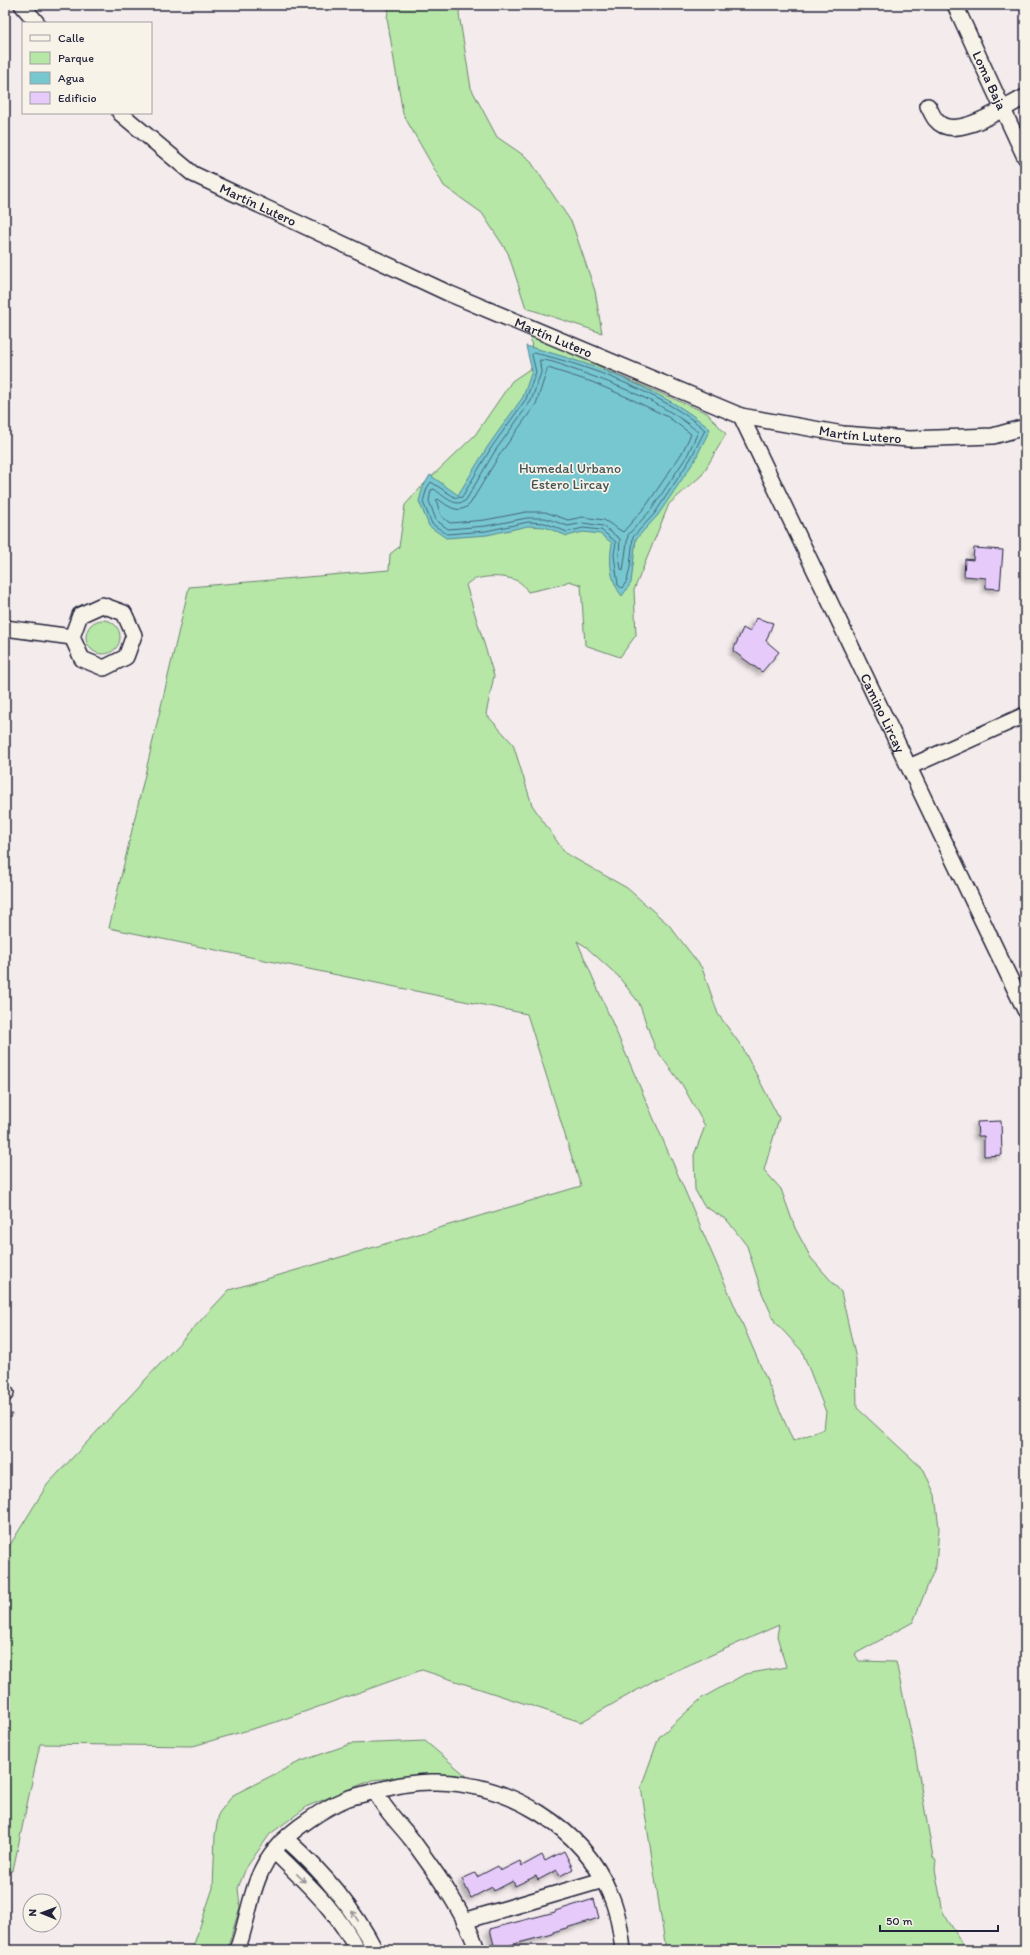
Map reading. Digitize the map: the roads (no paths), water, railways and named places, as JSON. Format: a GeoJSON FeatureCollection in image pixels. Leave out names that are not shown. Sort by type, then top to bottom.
{"type":"FeatureCollection","features":[{"type":"Feature","properties":{"kind":"street"},"geometry":{"type":"LineString","coordinates":[[22,5],[36,22]]}},
{"type":"Feature","properties":{"kind":"street","name":"Loma Baja"},"geometry":{"type":"LineString","coordinates":[[955,5],[1025,157]]}},
{"type":"Feature","properties":{"kind":"street"},"geometry":{"type":"LineString","coordinates":[[928,106],[936,121],[944,126],[955,127],[980,122],[1002,108],[1025,97]]}},
{"type":"Feature","properties":{"kind":"street","name":"Martín Lutero"},"geometry":{"type":"LineString","coordinates":[[121,114],[193,174],[448,293],[741,416],[843,434],[909,439],[993,436],[1025,427]]}},
{"type":"Feature","properties":{"kind":"street","name":"Camino Lircay"},"geometry":{"type":"LineString","coordinates":[[741,416],[1025,1010]]}},
{"type":"Feature","properties":{"kind":"street"},"geometry":{"type":"LineString","coordinates":[[102,604],[124,613],[134,635],[126,657],[104,668],[82,659],[72,637],[80,615],[102,604]]}},
{"type":"Feature","properties":{"kind":"street"},"geometry":{"type":"LineString","coordinates":[[5,628],[72,637]]}},
{"type":"Feature","properties":{"kind":"street"},"geometry":{"type":"LineString","coordinates":[[909,767],[1025,715]]}},
{"type":"Feature","properties":{"kind":"street"},"geometry":{"type":"LineString","coordinates":[[237,1950],[258,1875],[274,1851],[308,1820],[345,1799],[409,1784],[436,1782],[463,1784],[496,1792],[527,1806],[550,1820],[579,1847],[611,1895],[621,1934],[623,1950]]}},
{"type":"Feature","properties":{"kind":"street"},"geometry":{"type":"LineString","coordinates":[[376,1791],[386,1810],[395,1819],[424,1856],[464,1921],[477,1950]]}},
{"type":"Feature","properties":{"kind":"street"},"geometry":{"type":"LineString","coordinates":[[286,1839],[305,1856],[340,1895],[356,1917],[375,1950]]}},
{"type":"Feature","properties":{"kind":"street"},"geometry":{"type":"LineString","coordinates":[[274,1851],[324,1900],[351,1938],[357,1950]]}},
{"type":"Feature","properties":{"kind":"street"},"geometry":{"type":"LineString","coordinates":[[464,1921],[602,1880]]}},
{"type":"Feature","properties":{"kind":"water"},"geometry":{"type":"Polygon","coordinates":[[[526,346],[583,363],[639,385],[679,407],[710,429],[695,460],[658,515],[636,539],[631,583],[622,596],[615,584],[611,571],[612,543],[600,534],[583,532],[567,536],[545,527],[528,526],[487,535],[446,538],[429,526],[419,501],[423,487],[430,475],[458,495],[488,446],[523,397],[532,371],[526,346]]]}},
{"type":"Feature","properties":{"kind":"park label","name":"Humedal Urbano Estero Lircay"},"geometry":{"type":"Point","coordinates":[570,476]}}]}
